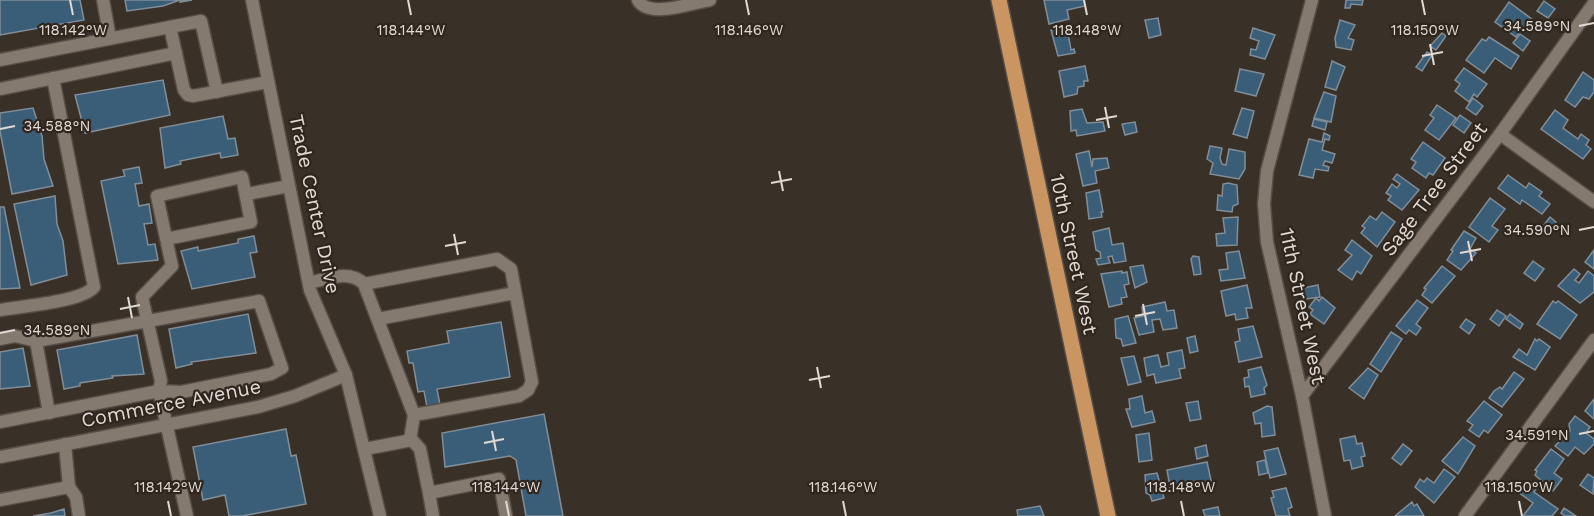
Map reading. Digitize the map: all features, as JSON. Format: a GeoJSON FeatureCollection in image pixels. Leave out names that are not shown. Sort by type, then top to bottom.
{"type":"FeatureCollection","features":[{"type":"Feature","properties":{"kind":"main road","name":"10th Street West"},"geometry":{"type":"LineString","coordinates":[[999,0],[1108,516]]}},
{"type":"Feature","properties":{"kind":"street"},"geometry":{"type":"LineString","coordinates":[[103,0],[110,38]]}},
{"type":"Feature","properties":{"kind":"street","name":"Trade Center Drive"},"geometry":{"type":"LineString","coordinates":[[252,0],[309,283],[346,375],[380,516]]}},
{"type":"Feature","properties":{"kind":"street"},"geometry":{"type":"LineString","coordinates":[[638,0],[645,8],[656,10],[710,0]]}},
{"type":"Feature","properties":{"kind":"street","name":"11th Street West"},"geometry":{"type":"LineString","coordinates":[[1312,0],[1267,171],[1264,204],[1267,242],[1302,396],[1325,516]]}},
{"type":"Feature","properties":{"kind":"street","name":"Sage Tree Street"},"geometry":{"type":"LineString","coordinates":[[1302,396],[1500,134],[1594,3]]}},
{"type":"Feature","properties":{"kind":"street"},"geometry":{"type":"LineString","coordinates":[[0,60],[201,21],[217,92]]}},
{"type":"Feature","properties":{"kind":"street"},"geometry":{"type":"LineString","coordinates":[[170,27],[184,90],[188,95],[268,82]]}},
{"type":"Feature","properties":{"kind":"street"},"geometry":{"type":"LineString","coordinates":[[0,89],[176,52]]}},
{"type":"Feature","properties":{"kind":"street"},"geometry":{"type":"LineString","coordinates":[[0,310],[76,297],[90,292],[94,287],[54,78]]}},
{"type":"Feature","properties":{"kind":"street"},"geometry":{"type":"LineString","coordinates":[[1500,134],[1594,202]]}},
{"type":"Feature","properties":{"kind":"street"},"geometry":{"type":"LineString","coordinates":[[166,239],[251,222],[242,177],[157,196],[166,239],[172,266],[142,297],[161,381],[159,391],[187,516]]}},
{"type":"Feature","properties":{"kind":"street"},"geometry":{"type":"LineString","coordinates":[[247,194],[289,186]]}},
{"type":"Feature","properties":{"kind":"street"},"geometry":{"type":"LineString","coordinates":[[364,284],[497,259],[511,269],[532,382],[528,390],[519,396],[414,415]]}},
{"type":"Feature","properties":{"kind":"street"},"geometry":{"type":"LineString","coordinates":[[309,283],[348,275],[358,278],[364,284],[414,415],[410,440]]}},
{"type":"Feature","properties":{"kind":"street"},"geometry":{"type":"LineString","coordinates":[[378,319],[515,293]]}},
{"type":"Feature","properties":{"kind":"street"},"geometry":{"type":"LineString","coordinates":[[0,339],[15,336],[36,341],[259,301],[282,368],[271,374],[181,392],[159,391],[0,422]]}},
{"type":"Feature","properties":{"kind":"street"},"geometry":{"type":"LineString","coordinates":[[1465,516],[1594,340]]}},
{"type":"Feature","properties":{"kind":"street"},"geometry":{"type":"LineString","coordinates":[[36,341],[49,413]]}},
{"type":"Feature","properties":{"kind":"street","name":"Commerce Avenue"},"geometry":{"type":"LineString","coordinates":[[0,457],[258,408],[346,375]]}},
{"type":"Feature","properties":{"kind":"street"},"geometry":{"type":"LineString","coordinates":[[365,449],[410,440]]}},
{"type":"Feature","properties":{"kind":"street"},"geometry":{"type":"LineString","coordinates":[[410,440],[420,449],[433,516]]}},
{"type":"Feature","properties":{"kind":"street"},"geometry":{"type":"LineString","coordinates":[[65,444],[69,487],[76,497],[80,516]]}},
{"type":"Feature","properties":{"kind":"street"},"geometry":{"type":"LineString","coordinates":[[429,493],[499,479],[506,516]]}},
{"type":"Feature","properties":{"kind":"street"},"geometry":{"type":"LineString","coordinates":[[0,500],[69,487]]}},
{"type":"Feature","properties":{"kind":"building"},"geometry":{"type":"Polygon","coordinates":[[[0,0],[80,0],[84,20],[0,35],[0,0]]]}},
{"type":"Feature","properties":{"kind":"building"},"geometry":{"type":"Polygon","coordinates":[[[125,0],[180,0],[163,6],[127,11],[125,0]]]}},
{"type":"Feature","properties":{"kind":"building"},"geometry":{"type":"Polygon","coordinates":[[[1044,0],[1084,0],[1085,6],[1067,10],[1069,19],[1049,24],[1044,0]]]}},
{"type":"Feature","properties":{"kind":"building"},"geometry":{"type":"Polygon","coordinates":[[[1346,0],[1363,0],[1362,5],[1351,4],[1350,8],[1345,8],[1346,0]]]}},
{"type":"Feature","properties":{"kind":"building"},"geometry":{"type":"Polygon","coordinates":[[[1544,1],[1555,9],[1548,18],[1537,11],[1544,1]]]}},
{"type":"Feature","properties":{"kind":"building"},"geometry":{"type":"Polygon","coordinates":[[[1509,2],[1533,20],[1524,32],[1521,30],[1516,37],[1495,22],[1509,2]]]}},
{"type":"Feature","properties":{"kind":"building"},"geometry":{"type":"Polygon","coordinates":[[[1158,18],[1161,35],[1149,38],[1145,20],[1158,18]]]}},
{"type":"Feature","properties":{"kind":"building"},"geometry":{"type":"Polygon","coordinates":[[[1340,20],[1355,25],[1348,38],[1354,40],[1351,50],[1336,47],[1335,38],[1340,20]]]}},
{"type":"Feature","properties":{"kind":"building"},"geometry":{"type":"Polygon","coordinates":[[[1067,27],[1071,50],[1074,49],[1075,53],[1058,56],[1051,30],[1067,27]]]}},
{"type":"Feature","properties":{"kind":"building"},"geometry":{"type":"Polygon","coordinates":[[[1253,28],[1275,35],[1265,59],[1250,55],[1251,49],[1256,50],[1259,41],[1250,38],[1253,28]]]}},
{"type":"Feature","properties":{"kind":"building"},"geometry":{"type":"Polygon","coordinates":[[[1442,33],[1446,36],[1436,50],[1430,46],[1442,33]]]}},
{"type":"Feature","properties":{"kind":"building"},"geometry":{"type":"Polygon","coordinates":[[[1520,34],[1530,41],[1523,51],[1513,43],[1520,34]]]}},
{"type":"Feature","properties":{"kind":"building"},"geometry":{"type":"Polygon","coordinates":[[[1489,37],[1519,56],[1511,69],[1495,58],[1484,73],[1466,60],[1482,39],[1486,41],[1489,37]]]}},
{"type":"Feature","properties":{"kind":"building"},"geometry":{"type":"Polygon","coordinates":[[[1427,52],[1432,55],[1422,71],[1416,67],[1427,52]]]}},
{"type":"Feature","properties":{"kind":"building"},"geometry":{"type":"Polygon","coordinates":[[[1332,61],[1345,67],[1336,90],[1325,87],[1332,61]]]}},
{"type":"Feature","properties":{"kind":"building"},"geometry":{"type":"Polygon","coordinates":[[[1085,66],[1088,81],[1084,81],[1084,86],[1078,87],[1077,94],[1064,97],[1059,71],[1085,66]]]}},
{"type":"Feature","properties":{"kind":"building"},"geometry":{"type":"Polygon","coordinates":[[[1464,68],[1487,84],[1477,97],[1474,94],[1469,102],[1455,91],[1460,84],[1455,80],[1464,68]]]}},
{"type":"Feature","properties":{"kind":"building"},"geometry":{"type":"Polygon","coordinates":[[[1240,69],[1264,74],[1256,96],[1235,91],[1240,69]]]}},
{"type":"Feature","properties":{"kind":"building"},"geometry":{"type":"Polygon","coordinates":[[[1583,72],[1594,80],[1594,92],[1589,99],[1583,97],[1575,107],[1565,100],[1583,72]]]}},
{"type":"Feature","properties":{"kind":"building"},"geometry":{"type":"Polygon","coordinates":[[[163,80],[170,115],[85,133],[75,95],[163,80]]]}},
{"type":"Feature","properties":{"kind":"building"},"geometry":{"type":"Polygon","coordinates":[[[1324,92],[1336,96],[1331,122],[1314,118],[1324,92]]]}},
{"type":"Feature","properties":{"kind":"building"},"geometry":{"type":"Polygon","coordinates":[[[1473,98],[1483,106],[1476,115],[1466,108],[1473,98]]]}},
{"type":"Feature","properties":{"kind":"building"},"geometry":{"type":"Polygon","coordinates":[[[1437,105],[1456,118],[1439,140],[1425,130],[1434,118],[1430,115],[1437,105]]]}},
{"type":"Feature","properties":{"kind":"building"},"geometry":{"type":"Polygon","coordinates":[[[33,108],[42,136],[44,159],[53,186],[12,194],[0,131],[0,113],[33,108]]]}},
{"type":"Feature","properties":{"kind":"building"},"geometry":{"type":"Polygon","coordinates":[[[1242,108],[1254,111],[1247,138],[1233,134],[1242,108]]]}},
{"type":"Feature","properties":{"kind":"building"},"geometry":{"type":"Polygon","coordinates":[[[1082,109],[1087,123],[1103,122],[1105,131],[1077,136],[1076,130],[1071,131],[1070,111],[1082,109]]]}},
{"type":"Feature","properties":{"kind":"building"},"geometry":{"type":"Polygon","coordinates":[[[1555,110],[1568,120],[1563,128],[1578,139],[1581,134],[1589,140],[1586,145],[1591,149],[1583,159],[1541,129],[1555,110]]]}},
{"type":"Feature","properties":{"kind":"building"},"geometry":{"type":"Polygon","coordinates":[[[1460,115],[1471,123],[1464,133],[1453,125],[1460,115]]]}},
{"type":"Feature","properties":{"kind":"building"},"geometry":{"type":"Polygon","coordinates":[[[223,116],[228,139],[235,138],[238,155],[221,158],[220,153],[180,161],[181,164],[165,168],[160,128],[223,116]]]}},
{"type":"Feature","properties":{"kind":"building"},"geometry":{"type":"Polygon","coordinates":[[[1314,119],[1327,122],[1325,130],[1312,126],[1314,119]]]}},
{"type":"Feature","properties":{"kind":"building"},"geometry":{"type":"Polygon","coordinates":[[[1135,122],[1137,132],[1125,135],[1122,124],[1135,122]]]}},
{"type":"Feature","properties":{"kind":"building"},"geometry":{"type":"Polygon","coordinates":[[[1324,133],[1330,136],[1329,140],[1325,139],[1322,150],[1335,154],[1332,163],[1325,161],[1323,165],[1329,167],[1328,171],[1315,169],[1313,178],[1299,175],[1309,139],[1322,142],[1324,133]]]}},
{"type":"Feature","properties":{"kind":"building"},"geometry":{"type":"Polygon","coordinates":[[[1423,142],[1445,158],[1433,175],[1429,173],[1426,178],[1412,168],[1416,162],[1411,159],[1423,142]]]}},
{"type":"Feature","properties":{"kind":"building"},"geometry":{"type":"Polygon","coordinates":[[[1210,146],[1222,148],[1220,158],[1222,164],[1226,165],[1229,149],[1245,152],[1245,169],[1239,179],[1210,174],[1213,163],[1207,159],[1210,146]]]}},
{"type":"Feature","properties":{"kind":"building"},"geometry":{"type":"Polygon","coordinates":[[[1089,151],[1092,167],[1093,159],[1107,158],[1109,168],[1095,171],[1097,183],[1083,186],[1076,154],[1089,151]]]}},
{"type":"Feature","properties":{"kind":"building"},"geometry":{"type":"Polygon","coordinates":[[[139,167],[142,183],[135,184],[139,206],[149,204],[152,223],[144,224],[148,245],[155,244],[158,260],[118,264],[101,181],[125,176],[123,170],[139,167]]]}},
{"type":"Feature","properties":{"kind":"building"},"geometry":{"type":"Polygon","coordinates":[[[1397,174],[1419,190],[1402,210],[1388,200],[1391,196],[1386,193],[1392,184],[1397,188],[1400,184],[1393,179],[1397,174]]]}},
{"type":"Feature","properties":{"kind":"building"},"geometry":{"type":"Polygon","coordinates":[[[1508,175],[1526,188],[1529,183],[1542,192],[1539,196],[1550,204],[1542,214],[1522,200],[1520,204],[1498,188],[1508,175]]]}},
{"type":"Feature","properties":{"kind":"building"},"geometry":{"type":"Polygon","coordinates":[[[1223,184],[1237,185],[1238,204],[1233,206],[1232,212],[1217,210],[1218,195],[1222,196],[1223,184]]]}},
{"type":"Feature","properties":{"kind":"building"},"geometry":{"type":"Polygon","coordinates":[[[1099,190],[1102,217],[1089,219],[1086,193],[1099,190]]]}},
{"type":"Feature","properties":{"kind":"building"},"geometry":{"type":"Polygon","coordinates":[[[55,196],[57,224],[63,241],[67,275],[31,285],[14,204],[55,196]]]}},
{"type":"Feature","properties":{"kind":"building"},"geometry":{"type":"Polygon","coordinates":[[[1490,198],[1505,209],[1492,226],[1498,230],[1489,242],[1469,227],[1490,198]]]}},
{"type":"Feature","properties":{"kind":"building"},"geometry":{"type":"Polygon","coordinates":[[[0,207],[4,207],[20,288],[0,289],[0,207]]]}},
{"type":"Feature","properties":{"kind":"building"},"geometry":{"type":"Polygon","coordinates":[[[1382,212],[1395,222],[1377,247],[1361,233],[1365,228],[1362,226],[1370,216],[1376,220],[1382,212]]]}},
{"type":"Feature","properties":{"kind":"building"},"geometry":{"type":"Polygon","coordinates":[[[1238,217],[1237,245],[1217,246],[1216,234],[1225,233],[1223,218],[1238,217]]]}},
{"type":"Feature","properties":{"kind":"building"},"geometry":{"type":"Polygon","coordinates":[[[1550,217],[1556,222],[1547,234],[1541,229],[1550,217]]]}},
{"type":"Feature","properties":{"kind":"building"},"geometry":{"type":"Polygon","coordinates":[[[1109,228],[1112,245],[1123,243],[1126,261],[1114,263],[1112,256],[1108,257],[1110,263],[1098,265],[1096,259],[1101,258],[1100,252],[1096,250],[1093,232],[1109,228]]]}},
{"type":"Feature","properties":{"kind":"building"},"geometry":{"type":"Polygon","coordinates":[[[1464,231],[1476,238],[1470,249],[1476,253],[1461,270],[1447,260],[1464,231]]]}},
{"type":"Feature","properties":{"kind":"building"},"geometry":{"type":"Polygon","coordinates":[[[254,236],[257,252],[250,253],[255,277],[192,289],[181,251],[198,247],[198,251],[238,243],[238,239],[254,236]]]}},
{"type":"Feature","properties":{"kind":"building"},"geometry":{"type":"Polygon","coordinates":[[[1352,240],[1372,256],[1361,274],[1357,271],[1352,280],[1338,270],[1352,255],[1345,250],[1352,240]]]}},
{"type":"Feature","properties":{"kind":"building"},"geometry":{"type":"Polygon","coordinates":[[[1594,250],[1594,269],[1585,262],[1594,250]]]}},
{"type":"Feature","properties":{"kind":"building"},"geometry":{"type":"Polygon","coordinates":[[[1239,251],[1245,278],[1221,281],[1219,270],[1228,269],[1226,253],[1239,251]]]}},
{"type":"Feature","properties":{"kind":"building"},"geometry":{"type":"Polygon","coordinates":[[[1193,256],[1199,257],[1201,274],[1194,275],[1191,259],[1193,256]]]}},
{"type":"Feature","properties":{"kind":"building"},"geometry":{"type":"Polygon","coordinates":[[[1533,261],[1544,269],[1535,281],[1524,273],[1533,261]]]}},
{"type":"Feature","properties":{"kind":"building"},"geometry":{"type":"Polygon","coordinates":[[[1143,265],[1147,282],[1135,288],[1130,267],[1143,265]]]}},
{"type":"Feature","properties":{"kind":"building"},"geometry":{"type":"Polygon","coordinates":[[[1442,266],[1455,276],[1432,303],[1422,295],[1426,289],[1424,288],[1442,266]]]}},
{"type":"Feature","properties":{"kind":"building"},"geometry":{"type":"Polygon","coordinates":[[[1574,269],[1580,274],[1575,280],[1579,283],[1588,271],[1594,276],[1594,292],[1580,303],[1558,286],[1574,269]]]}},
{"type":"Feature","properties":{"kind":"building"},"geometry":{"type":"Polygon","coordinates":[[[1122,271],[1122,273],[1127,272],[1129,284],[1124,285],[1127,297],[1121,298],[1122,304],[1109,307],[1101,274],[1122,271]]]}},
{"type":"Feature","properties":{"kind":"building"},"geometry":{"type":"Polygon","coordinates":[[[1247,285],[1252,308],[1246,308],[1248,318],[1236,320],[1235,314],[1226,316],[1221,291],[1247,285]]]}},
{"type":"Feature","properties":{"kind":"building"},"geometry":{"type":"Polygon","coordinates":[[[1318,285],[1320,297],[1306,299],[1303,288],[1318,285]]]}},
{"type":"Feature","properties":{"kind":"building"},"geometry":{"type":"Polygon","coordinates":[[[1322,297],[1335,308],[1324,324],[1310,314],[1313,310],[1309,307],[1316,298],[1319,301],[1322,297]]]}},
{"type":"Feature","properties":{"kind":"building"},"geometry":{"type":"Polygon","coordinates":[[[1417,300],[1428,308],[1416,324],[1421,328],[1416,335],[1409,330],[1406,334],[1396,326],[1417,300]]]}},
{"type":"Feature","properties":{"kind":"building"},"geometry":{"type":"Polygon","coordinates":[[[1553,301],[1556,303],[1558,301],[1577,315],[1560,339],[1537,324],[1553,301]]]}},
{"type":"Feature","properties":{"kind":"building"},"geometry":{"type":"Polygon","coordinates":[[[1165,302],[1167,311],[1174,310],[1177,328],[1163,330],[1160,319],[1152,320],[1154,332],[1139,335],[1134,318],[1143,316],[1142,307],[1165,302]]]}},
{"type":"Feature","properties":{"kind":"building"},"geometry":{"type":"Polygon","coordinates":[[[1497,310],[1506,316],[1499,326],[1490,319],[1497,310]]]}},
{"type":"Feature","properties":{"kind":"building"},"geometry":{"type":"Polygon","coordinates":[[[248,314],[256,353],[191,362],[192,364],[176,368],[169,329],[248,314]]]}},
{"type":"Feature","properties":{"kind":"building"},"geometry":{"type":"Polygon","coordinates":[[[1510,314],[1523,324],[1520,329],[1506,319],[1510,314]]]}},
{"type":"Feature","properties":{"kind":"building"},"geometry":{"type":"Polygon","coordinates":[[[1128,316],[1136,343],[1123,346],[1121,339],[1116,338],[1115,319],[1128,316]]]}},
{"type":"Feature","properties":{"kind":"building"},"geometry":{"type":"Polygon","coordinates":[[[1466,319],[1475,325],[1469,334],[1460,327],[1466,319]]]}},
{"type":"Feature","properties":{"kind":"building"},"geometry":{"type":"Polygon","coordinates":[[[501,322],[510,377],[437,389],[440,405],[427,407],[424,391],[418,392],[413,363],[409,363],[407,351],[449,343],[447,331],[501,322]]]}},
{"type":"Feature","properties":{"kind":"building"},"geometry":{"type":"Polygon","coordinates":[[[1253,326],[1262,357],[1239,362],[1235,342],[1240,341],[1238,329],[1253,326]]]}},
{"type":"Feature","properties":{"kind":"building"},"geometry":{"type":"Polygon","coordinates":[[[1391,332],[1402,339],[1381,372],[1370,364],[1391,332]]]}},
{"type":"Feature","properties":{"kind":"building"},"geometry":{"type":"Polygon","coordinates":[[[137,335],[144,374],[112,376],[113,378],[80,383],[80,386],[64,389],[57,350],[137,335]]]}},
{"type":"Feature","properties":{"kind":"building"},"geometry":{"type":"Polygon","coordinates":[[[1195,336],[1198,351],[1190,353],[1187,338],[1195,336]]]}},
{"type":"Feature","properties":{"kind":"building"},"geometry":{"type":"Polygon","coordinates":[[[1535,339],[1537,341],[1539,339],[1550,347],[1535,370],[1513,357],[1519,349],[1527,355],[1535,339]]]}},
{"type":"Feature","properties":{"kind":"building"},"geometry":{"type":"Polygon","coordinates":[[[23,348],[30,386],[0,389],[0,352],[23,348]]]}},
{"type":"Feature","properties":{"kind":"building"},"geometry":{"type":"Polygon","coordinates":[[[1182,350],[1185,368],[1179,369],[1181,378],[1156,383],[1154,374],[1147,376],[1144,358],[1158,355],[1161,367],[1169,365],[1167,353],[1182,350]]]}},
{"type":"Feature","properties":{"kind":"building"},"geometry":{"type":"Polygon","coordinates":[[[1134,356],[1141,382],[1128,385],[1121,358],[1134,356]]]}},
{"type":"Feature","properties":{"kind":"building"},"geometry":{"type":"Polygon","coordinates":[[[1261,367],[1267,385],[1264,388],[1265,394],[1251,397],[1249,386],[1245,387],[1244,378],[1249,377],[1248,370],[1261,367]]]}},
{"type":"Feature","properties":{"kind":"building"},"geometry":{"type":"Polygon","coordinates":[[[1368,368],[1378,375],[1364,399],[1349,388],[1368,368]]]}},
{"type":"Feature","properties":{"kind":"building"},"geometry":{"type":"Polygon","coordinates":[[[1514,372],[1524,379],[1502,407],[1489,398],[1494,391],[1500,387],[1502,389],[1514,372]]]}},
{"type":"Feature","properties":{"kind":"building"},"geometry":{"type":"Polygon","coordinates":[[[1142,396],[1145,413],[1152,411],[1155,422],[1132,427],[1126,409],[1130,409],[1129,399],[1142,396]]]}},
{"type":"Feature","properties":{"kind":"building"},"geometry":{"type":"Polygon","coordinates":[[[1594,399],[1594,419],[1585,411],[1594,399]]]}},
{"type":"Feature","properties":{"kind":"building"},"geometry":{"type":"Polygon","coordinates":[[[1198,401],[1201,419],[1190,421],[1186,403],[1198,401]]]}},
{"type":"Feature","properties":{"kind":"building"},"geometry":{"type":"Polygon","coordinates":[[[1484,401],[1502,415],[1488,433],[1484,430],[1479,437],[1469,430],[1473,425],[1467,421],[1484,401]]]}},
{"type":"Feature","properties":{"kind":"building"},"geometry":{"type":"Polygon","coordinates":[[[1267,406],[1272,407],[1275,435],[1262,437],[1261,423],[1255,424],[1253,413],[1267,406]]]}},
{"type":"Feature","properties":{"kind":"building"},"geometry":{"type":"Polygon","coordinates":[[[544,414],[563,516],[526,516],[516,460],[510,456],[445,467],[442,433],[544,414]]]}},
{"type":"Feature","properties":{"kind":"building"},"geometry":{"type":"Polygon","coordinates":[[[1575,416],[1590,427],[1586,433],[1594,439],[1594,444],[1584,454],[1575,447],[1568,456],[1555,446],[1570,431],[1569,424],[1575,416]]]}},
{"type":"Feature","properties":{"kind":"building"},"geometry":{"type":"Polygon","coordinates":[[[286,429],[291,456],[296,455],[306,504],[242,516],[229,516],[225,495],[203,500],[193,447],[286,429]]]}},
{"type":"Feature","properties":{"kind":"building"},"geometry":{"type":"Polygon","coordinates":[[[1149,433],[1152,460],[1139,462],[1136,435],[1149,433]]]}},
{"type":"Feature","properties":{"kind":"building"},"geometry":{"type":"Polygon","coordinates":[[[1355,436],[1357,444],[1362,443],[1365,456],[1361,457],[1363,466],[1352,469],[1350,460],[1344,461],[1340,439],[1355,436]]]}},
{"type":"Feature","properties":{"kind":"building"},"geometry":{"type":"Polygon","coordinates":[[[1463,437],[1475,446],[1458,474],[1442,461],[1463,437]]]}},
{"type":"Feature","properties":{"kind":"building"},"geometry":{"type":"Polygon","coordinates":[[[1403,444],[1412,451],[1401,465],[1392,458],[1403,444]]]}},
{"type":"Feature","properties":{"kind":"building"},"geometry":{"type":"Polygon","coordinates":[[[1206,445],[1208,456],[1197,459],[1195,448],[1206,445]]]}},
{"type":"Feature","properties":{"kind":"building"},"geometry":{"type":"Polygon","coordinates":[[[1278,448],[1286,474],[1270,478],[1264,451],[1278,448]]]}},
{"type":"Feature","properties":{"kind":"building"},"geometry":{"type":"Polygon","coordinates":[[[1551,449],[1564,459],[1554,473],[1562,479],[1553,491],[1535,475],[1537,471],[1535,470],[1551,449]]]}},
{"type":"Feature","properties":{"kind":"building"},"geometry":{"type":"Polygon","coordinates":[[[1265,460],[1268,473],[1259,475],[1257,462],[1265,460]]]}},
{"type":"Feature","properties":{"kind":"building"},"geometry":{"type":"Polygon","coordinates":[[[1207,462],[1212,485],[1196,488],[1195,482],[1170,487],[1167,470],[1207,462]]]}},
{"type":"Feature","properties":{"kind":"building"},"geometry":{"type":"Polygon","coordinates":[[[1444,469],[1455,477],[1434,503],[1415,487],[1420,479],[1424,482],[1427,478],[1434,483],[1444,469]]]}},
{"type":"Feature","properties":{"kind":"building"},"geometry":{"type":"Polygon","coordinates":[[[1157,473],[1164,498],[1152,501],[1150,495],[1146,493],[1145,475],[1157,473]]]}},
{"type":"Feature","properties":{"kind":"building"},"geometry":{"type":"Polygon","coordinates":[[[1588,474],[1594,478],[1593,494],[1580,485],[1588,474]]]}},
{"type":"Feature","properties":{"kind":"building"},"geometry":{"type":"Polygon","coordinates":[[[1526,482],[1536,489],[1534,492],[1558,509],[1552,516],[1523,516],[1533,503],[1518,492],[1526,482]]]}},
{"type":"Feature","properties":{"kind":"building"},"geometry":{"type":"Polygon","coordinates":[[[1286,488],[1292,507],[1288,509],[1290,516],[1276,516],[1271,498],[1274,497],[1272,491],[1286,488]]]}},
{"type":"Feature","properties":{"kind":"building"},"geometry":{"type":"Polygon","coordinates":[[[1412,502],[1414,506],[1417,504],[1424,516],[1395,516],[1412,502]]]}},
{"type":"Feature","properties":{"kind":"building"},"geometry":{"type":"Polygon","coordinates":[[[1040,506],[1044,516],[1018,516],[1017,510],[1040,506]]]}},
{"type":"Feature","properties":{"kind":"building"},"geometry":{"type":"Polygon","coordinates":[[[1218,507],[1220,516],[1205,516],[1203,510],[1218,507]]]}},
{"type":"Feature","properties":{"kind":"building"},"geometry":{"type":"Polygon","coordinates":[[[1564,508],[1576,516],[1565,516],[1561,513],[1564,508]]]}},
{"type":"Feature","properties":{"kind":"building"},"geometry":{"type":"Polygon","coordinates":[[[64,509],[65,516],[33,516],[51,513],[64,509]]]}}]}
